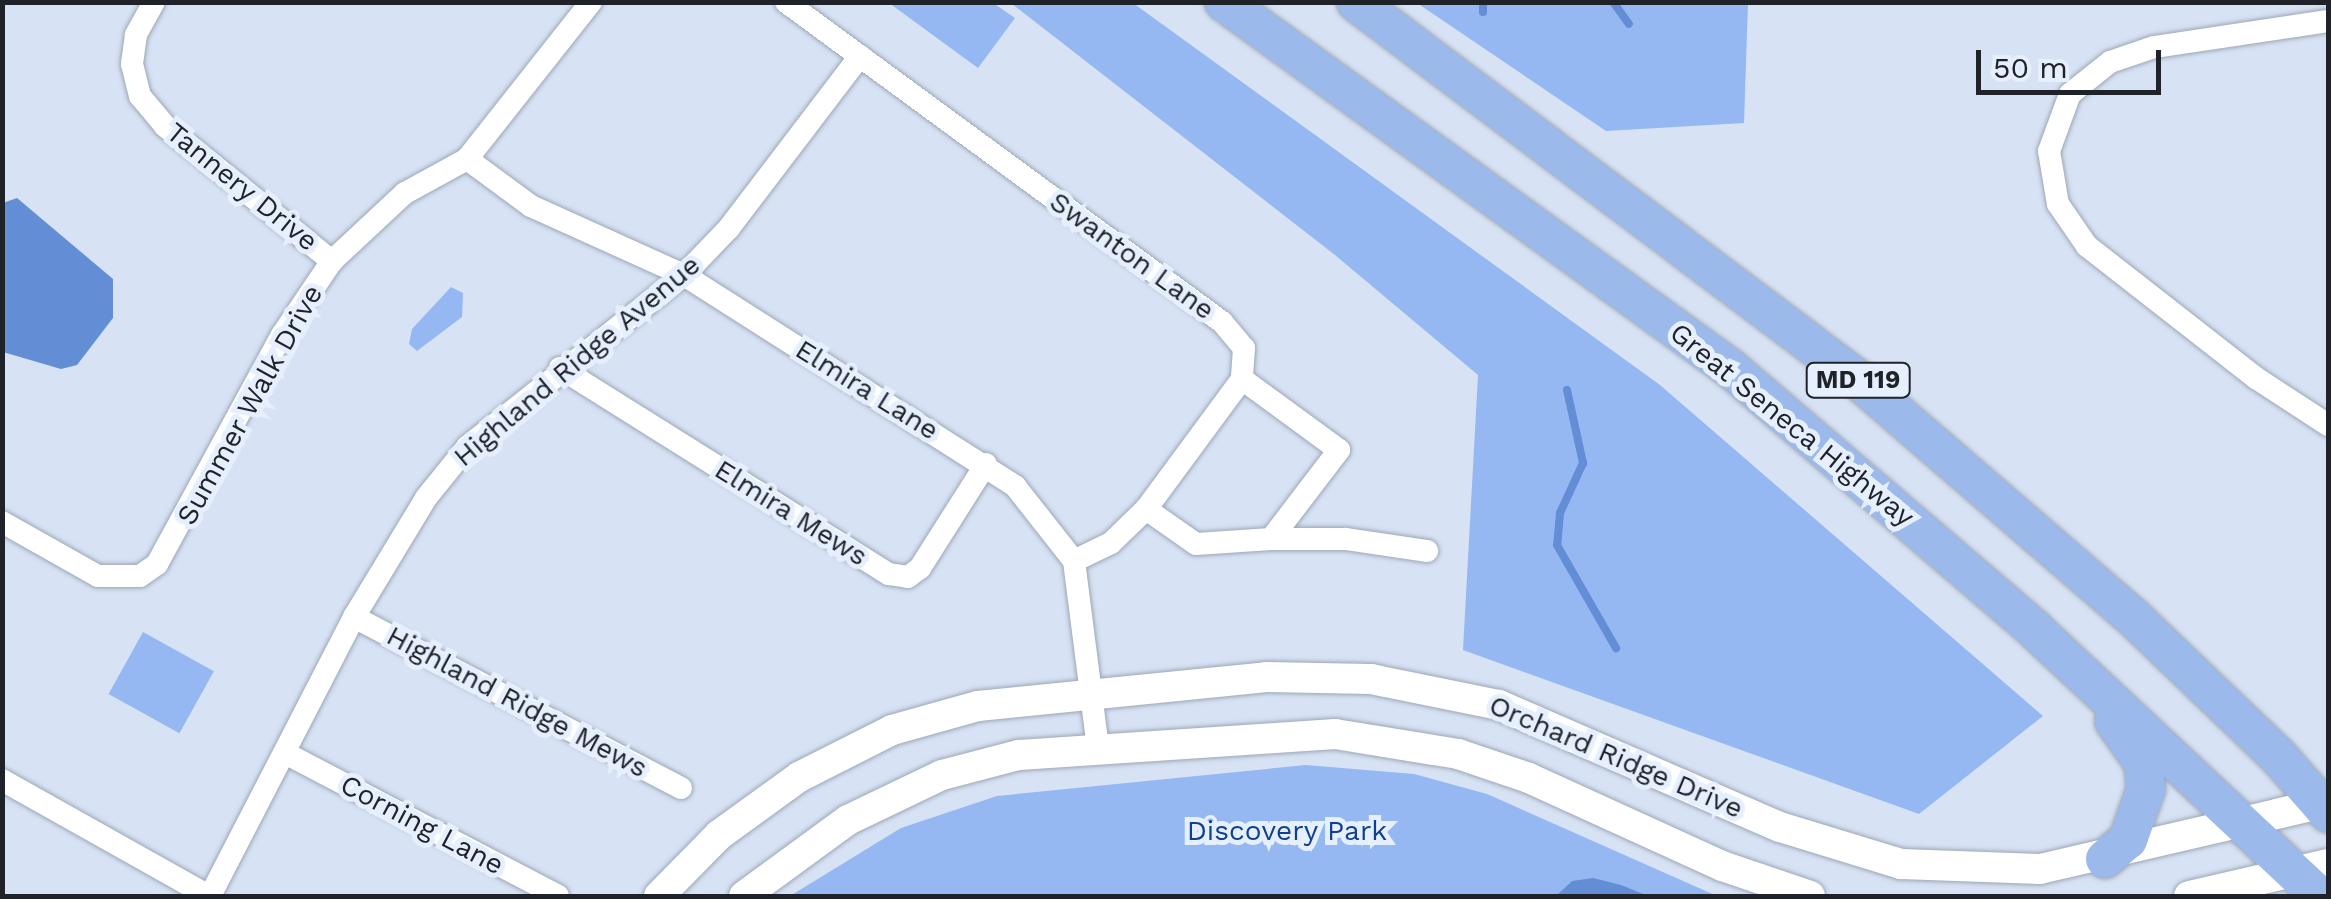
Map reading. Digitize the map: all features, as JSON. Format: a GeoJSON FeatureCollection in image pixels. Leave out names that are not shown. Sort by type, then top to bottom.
{"type":"FeatureCollection","features":[{"type":"Feature","properties":{"kind":"main road","name":"Great Seneca Highway"},"geometry":{"type":"LineString","coordinates":[[1224,2],[1730,368],[2034,628],[2244,822],[2315,878]]}},
{"type":"Feature","properties":{"kind":"main road","name":"MD 119"},"geometry":{"type":"LineString","coordinates":[[1356,2],[1856,378],[2135,619],[2326,807]]}},
{"type":"Feature","properties":{"kind":"main road"},"geometry":{"type":"LineString","coordinates":[[2034,628],[2142,762],[2141,814],[2128,840],[2105,859]]}},
{"type":"Feature","properties":{"kind":"street","name":"Tannery Drive"},"geometry":{"type":"LineString","coordinates":[[154,2],[136,35],[132,64],[140,96],[165,126],[332,261]]}},
{"type":"Feature","properties":{"kind":"street","name":"Summer Walk Drive"},"geometry":{"type":"LineString","coordinates":[[2,522],[98,576],[140,576],[158,564],[282,336],[332,261],[405,193],[467,160],[591,2]]}},
{"type":"Feature","properties":{"kind":"street","name":"Swanton Lane"},"geometry":{"type":"LineString","coordinates":[[786,2],[1222,322],[1244,348],[1242,379]]}},
{"type":"Feature","properties":{"kind":"street"},"geometry":{"type":"LineString","coordinates":[[2328,21],[2154,48],[2110,62],[2070,94],[2050,151],[2058,204],[2087,246],[2256,378],[2328,425]]}},
{"type":"Feature","properties":{"kind":"street","name":"Highland Ridge Avenue"},"geometry":{"type":"LineString","coordinates":[[210,896],[354,617],[426,498],[468,446],[560,368],[684,276],[729,228],[860,56]]}},
{"type":"Feature","properties":{"kind":"street","name":"Elmira Lane"},"geometry":{"type":"LineString","coordinates":[[467,160],[530,206],[684,276],[986,464],[1042,512],[1074,561],[1098,749]]}},
{"type":"Feature","properties":{"kind":"street","name":"Elmira Mews"},"geometry":{"type":"LineString","coordinates":[[560,368],[889,574],[908,577],[920,568],[986,464]]}},
{"type":"Feature","properties":{"kind":"street"},"geometry":{"type":"LineString","coordinates":[[1074,561],[1111,544],[1146,509],[1242,379],[1339,450],[1271,539]]}},
{"type":"Feature","properties":{"kind":"street"},"geometry":{"type":"LineString","coordinates":[[1146,509],[1196,544],[1346,539],[1427,551]]}},
{"type":"Feature","properties":{"kind":"street","name":"Highland Ridge Mews"},"geometry":{"type":"LineString","coordinates":[[354,617],[681,788]]}},
{"type":"Feature","properties":{"kind":"street","name":"Orchard Ridge Drive"},"geometry":{"type":"LineString","coordinates":[[659,896],[719,835],[799,777],[892,730],[978,706],[1319,676],[1417,686],[1548,722],[1780,826],[1883,860],[1969,870],[2105,859],[2244,822],[2326,807]]}},
{"type":"Feature","properties":{"kind":"street","name":"Orchard Ridge Drive"},"geometry":{"type":"LineString","coordinates":[[744,896],[848,820],[942,775],[1019,755],[1271,735],[1399,741],[1528,778],[1722,866],[1810,896]]}},
{"type":"Feature","properties":{"kind":"street","name":"Corning Lane"},"geometry":{"type":"LineString","coordinates":[[285,753],[558,896]]}},
{"type":"Feature","properties":{"kind":"street"},"geometry":{"type":"LineString","coordinates":[[2,780],[210,896]]}},
{"type":"Feature","properties":{"kind":"street"},"geometry":{"type":"LineString","coordinates":[[2189,896],[2315,878]]}},
{"type":"Feature","properties":{"kind":"green space"},"geometry":{"type":"Polygon","coordinates":[[[889,3],[993,3],[1015,18],[978,68],[889,3]]]}},
{"type":"Feature","properties":{"kind":"green space"},"geometry":{"type":"Polygon","coordinates":[[[1011,3],[1133,3],[1660,385],[2043,716],[1919,814],[1463,650],[1478,375],[1335,255],[1011,3]]]}},
{"type":"Feature","properties":{"kind":"green space"},"geometry":{"type":"Polygon","coordinates":[[[1417,3],[1748,3],[1744,123],[1606,131],[1417,3]]]}},
{"type":"Feature","properties":{"kind":"green space"},"geometry":{"type":"Polygon","coordinates":[[[451,287],[463,293],[462,317],[417,351],[409,344],[412,329],[451,287]]]}},
{"type":"Feature","properties":{"kind":"green space"},"geometry":{"type":"Polygon","coordinates":[[[143,632],[214,671],[179,733],[109,694],[143,632]]]}},
{"type":"Feature","properties":{"kind":"green space","name":"Discovery Park"},"geometry":{"type":"Polygon","coordinates":[[[1306,765],[1414,774],[1487,794],[1717,896],[790,896],[901,828],[997,796],[1306,765]]]}},
{"type":"Feature","properties":{"kind":"shaded area"},"geometry":{"type":"Polygon","coordinates":[[[17,198],[113,279],[113,318],[77,365],[61,369],[3,352],[3,203],[17,198]]]}},
{"type":"Feature","properties":{"kind":"shaded area"},"geometry":{"type":"Polygon","coordinates":[[[1593,878],[1648,896],[1556,896],[1572,881],[1593,878]]]}},
{"type":"Feature","properties":{"kind":"waterway"},"geometry":{"type":"LineString","coordinates":[[1483,2],[1483,12]]}},
{"type":"Feature","properties":{"kind":"waterway"},"geometry":{"type":"LineString","coordinates":[[1613,2],[1629,24]]}},
{"type":"Feature","properties":{"kind":"waterway"},"geometry":{"type":"LineString","coordinates":[[1567,390],[1583,463],[1560,513],[1557,545],[1616,648]]}}]}
